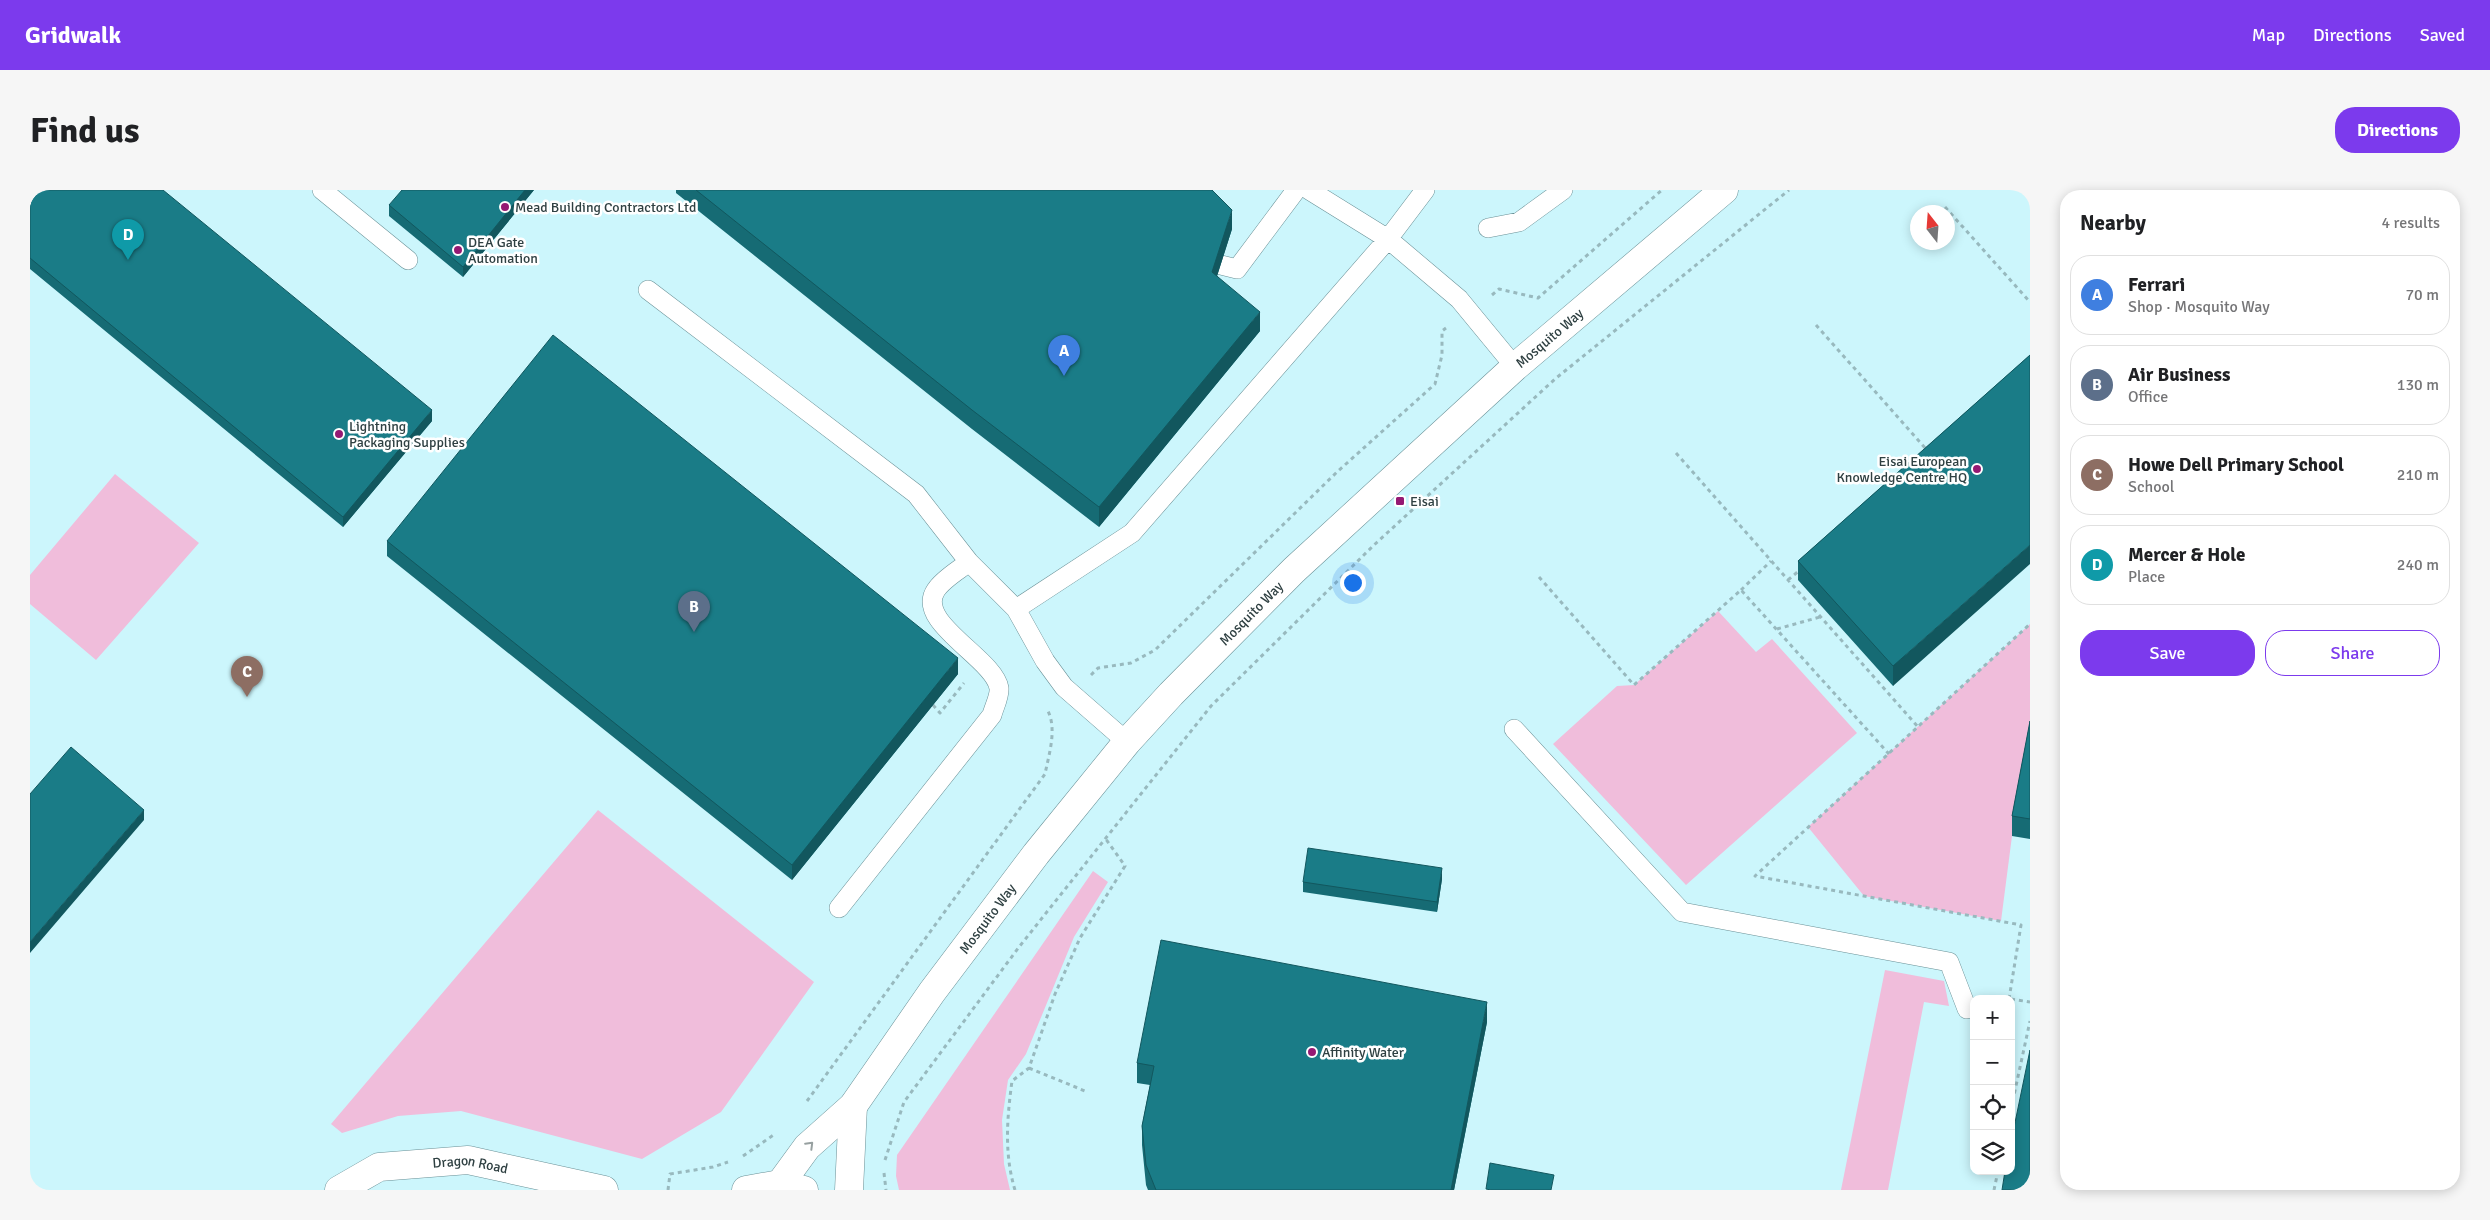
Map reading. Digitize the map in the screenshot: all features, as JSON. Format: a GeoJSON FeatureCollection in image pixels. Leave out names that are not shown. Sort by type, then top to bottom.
{"type":"FeatureCollection","features":[{"type":"Feature","properties":{"kind":"street","name":"Mosquito Way"},"geometry":{"type":"LineString","coordinates":[[792,1187],[807,1147],[853,1106],[932,992],[1036,854],[1127,742],[1294,570],[1515,367],[1713,193]]}},
{"type":"Feature","properties":{"kind":"street"},"geometry":{"type":"LineString","coordinates":[[849,1190],[853,1106]]}},
{"type":"Feature","properties":{"kind":"street","name":"Dragon Road"},"geometry":{"type":"LineString","coordinates":[[339,1190],[379,1167],[468,1160],[604,1190]]}},
{"type":"Feature","properties":{"kind":"street"},"geometry":{"type":"LineString","coordinates":[[745,1190],[792,1187]]}},
{"type":"Feature","properties":{"kind":"lane"},"geometry":{"type":"LineString","coordinates":[[322,190],[408,260]]}},
{"type":"Feature","properties":{"kind":"lane"},"geometry":{"type":"LineString","coordinates":[[1221,265],[1237,269],[1296,190]]}},
{"type":"Feature","properties":{"kind":"lane"},"geometry":{"type":"LineString","coordinates":[[1309,190],[1388,238],[1459,299],[1515,367]]}},
{"type":"Feature","properties":{"kind":"lane"},"geometry":{"type":"LineString","coordinates":[[1016,610],[1132,533],[1388,238],[1425,190]]}},
{"type":"Feature","properties":{"kind":"lane"},"geometry":{"type":"LineString","coordinates":[[1488,228],[1519,222],[1563,190]]}},
{"type":"Feature","properties":{"kind":"lane"},"geometry":{"type":"LineString","coordinates":[[648,290],[916,494],[969,562],[1016,610],[1045,661],[1064,686],[1127,742]]}},
{"type":"Feature","properties":{"kind":"lane"},"geometry":{"type":"LineString","coordinates":[[839,908],[992,715],[999,690],[995,675],[941,624],[932,603],[936,590],[969,562]]}},
{"type":"Feature","properties":{"kind":"lane"},"geometry":{"type":"LineString","coordinates":[[1514,729],[1682,912],[1949,962],[1967,1009]]}},
{"type":"Feature","properties":{"kind":"path"},"geometry":{"type":"LineString","coordinates":[[1499,290],[1538,298],[1662,190]]}},
{"type":"Feature","properties":{"kind":"path"},"geometry":{"type":"LineString","coordinates":[[886,1190],[884,1167],[888,1146],[904,1102],[1019,947],[1211,706],[1374,545],[1555,380],[1789,190]]}},
{"type":"Feature","properties":{"kind":"path"},"geometry":{"type":"LineString","coordinates":[[1955,217],[2030,302]]}},
{"type":"Feature","properties":{"kind":"path"},"geometry":{"type":"LineString","coordinates":[[1816,325],[1931,454]]}},
{"type":"Feature","properties":{"kind":"path"},"geometry":{"type":"LineString","coordinates":[[1098,668],[1130,663],[1155,650],[1337,472],[1435,384],[1442,354],[1442,331]]}},
{"type":"Feature","properties":{"kind":"path"},"geometry":{"type":"LineString","coordinates":[[1676,452],[1918,727]]}},
{"type":"Feature","properties":{"kind":"path"},"geometry":{"type":"LineString","coordinates":[[1539,577],[1634,685],[1771,562]]}},
{"type":"Feature","properties":{"kind":"path"},"geometry":{"type":"LineString","coordinates":[[1788,580],[1802,568]]}},
{"type":"Feature","properties":{"kind":"path"},"geometry":{"type":"LineString","coordinates":[[1741,590],[1889,754]]}},
{"type":"Feature","properties":{"kind":"path"},"geometry":{"type":"LineString","coordinates":[[1777,630],[1820,617]]}},
{"type":"Feature","properties":{"kind":"path"},"geometry":{"type":"LineString","coordinates":[[2011,995],[2022,925],[1755,876],[2030,624]]}},
{"type":"Feature","properties":{"kind":"path"},"geometry":{"type":"LineString","coordinates":[[801,1109],[1045,774],[1052,741],[1051,717]]}},
{"type":"Feature","properties":{"kind":"path"},"geometry":{"type":"LineString","coordinates":[[1014,1190],[1006,1127],[1012,1081],[1029,1068],[1055,994],[1080,938],[1125,866],[1105,838]]}},
{"type":"Feature","properties":{"kind":"path"},"geometry":{"type":"LineString","coordinates":[[2015,1000],[2030,1002]]}},
{"type":"Feature","properties":{"kind":"path"},"geometry":{"type":"LineString","coordinates":[[2015,1090],[2030,1021]]}},
{"type":"Feature","properties":{"kind":"path"},"geometry":{"type":"LineString","coordinates":[[1029,1068],[1085,1091]]}},
{"type":"Feature","properties":{"kind":"path"},"geometry":{"type":"LineString","coordinates":[[740,1158],[781,1128]]}},
{"type":"Feature","properties":{"kind":"path"},"geometry":{"type":"LineString","coordinates":[[668,1190],[670,1174],[713,1167],[731,1161]]}},
{"type":"Feature","properties":{"kind":"path"},"geometry":{"type":"LineString","coordinates":[[1994,1190],[1997,1175]]}},
{"type":"Feature","properties":{"kind":"shaded area"},"geometry":{"type":"Polygon","coordinates":[[[115,474],[199,543],[96,660],[30,604],[30,575],[115,474]]]}},
{"type":"Feature","properties":{"kind":"shaded area"},"geometry":{"type":"Polygon","coordinates":[[[1718,611],[1756,652],[1772,639],[1857,733],[1686,885],[1553,744],[1617,686],[1634,685],[1718,611]]]}},
{"type":"Feature","properties":{"kind":"shaded area"},"geometry":{"type":"Polygon","coordinates":[[[2030,624],[2030,741],[2012,836],[2001,921],[1864,896],[1808,827],[2030,624]]]}},
{"type":"Feature","properties":{"kind":"shaded area"},"geometry":{"type":"Polygon","coordinates":[[[598,810],[814,982],[721,1112],[642,1159],[461,1111],[398,1116],[342,1133],[331,1124],[598,810]]]}},
{"type":"Feature","properties":{"kind":"shaded area"},"geometry":{"type":"Polygon","coordinates":[[[1093,871],[1108,882],[1074,937],[1026,1054],[1008,1080],[1002,1120],[1004,1164],[1010,1190],[899,1190],[896,1176],[897,1155],[1093,871]]]}},
{"type":"Feature","properties":{"kind":"shaded area"},"geometry":{"type":"Polygon","coordinates":[[[1885,970],[1944,981],[1949,1006],[1924,1002],[1888,1190],[1841,1190],[1885,970]]]}},
{"type":"Feature","properties":{"kind":"building"},"geometry":{"type":"Polygon","coordinates":[[[30,190],[163,190],[432,410],[343,517],[30,258],[30,190]]]}},
{"type":"Feature","properties":{"kind":"building","name":"DEA Gate Automation"},"geometry":{"type":"Polygon","coordinates":[[[402,190],[525,190],[463,267],[389,205],[402,190]]]}},
{"type":"Feature","properties":{"kind":"building"},"geometry":{"type":"Polygon","coordinates":[[[696,190],[1212,190],[1232,210],[1212,272],[1260,312],[1099,507],[972,410],[696,190]]]}},
{"type":"Feature","properties":{"kind":"building"},"geometry":{"type":"Polygon","coordinates":[[[553,335],[958,658],[792,865],[387,541],[553,335]]]}},
{"type":"Feature","properties":{"kind":"building","name":"Eisai European Knowledge Centre HQ"},"geometry":{"type":"Polygon","coordinates":[[[2030,355],[2030,545],[1893,666],[1798,561],[2030,355]]]}},
{"type":"Feature","properties":{"kind":"building"},"geometry":{"type":"Polygon","coordinates":[[[2030,721],[2030,819],[2012,816],[2030,721]]]}},
{"type":"Feature","properties":{"kind":"building"},"geometry":{"type":"Polygon","coordinates":[[[71,747],[144,810],[30,942],[30,794],[71,747]]]}},
{"type":"Feature","properties":{"kind":"building"},"geometry":{"type":"Polygon","coordinates":[[[1308,848],[1442,868],[1437,902],[1303,882],[1308,848]]]}},
{"type":"Feature","properties":{"kind":"building","name":"Affinity Water"},"geometry":{"type":"Polygon","coordinates":[[[1161,940],[1487,1002],[1451,1190],[1156,1190],[1146,1165],[1142,1126],[1154,1066],[1137,1063],[1161,940]]]}},
{"type":"Feature","properties":{"kind":"building"},"geometry":{"type":"Polygon","coordinates":[[[2030,1050],[2030,1190],[2002,1190],[2004,1175],[2015,1175],[2015,1123],[2030,1050]]]}},
{"type":"Feature","properties":{"kind":"building"},"geometry":{"type":"Polygon","coordinates":[[[1490,1163],[1554,1175],[1551,1190],[1486,1189],[1490,1163]]]}},
{"type":"Feature","properties":{"kind":"place","name":"Mead Building Contractors Ltd"},"geometry":{"type":"Point","coordinates":[505,207]}},
{"type":"Feature","properties":{"kind":"place","name":"DEA Gate Automation"},"geometry":{"type":"Point","coordinates":[458,250]}},
{"type":"Feature","properties":{"kind":"place","name":"Mercer & Hole"},"geometry":{"type":"Point","coordinates":[128,260]}},
{"type":"Feature","properties":{"kind":"place","name":"Ferrari"},"geometry":{"type":"Point","coordinates":[1064,376]}},
{"type":"Feature","properties":{"kind":"place","name":"Lightning Packaging Supplies"},"geometry":{"type":"Point","coordinates":[339,434]}},
{"type":"Feature","properties":{"kind":"place","name":"Eisai European Knowledge Centre HQ"},"geometry":{"type":"Point","coordinates":[1977,469]}},
{"type":"Feature","properties":{"kind":"place","name":"Eisai"},"geometry":{"type":"Point","coordinates":[1400,501]}},
{"type":"Feature","properties":{"kind":"place","name":"Air Business"},"geometry":{"type":"Point","coordinates":[694,632]}},
{"type":"Feature","properties":{"kind":"place","name":"Howe Dell Primary School"},"geometry":{"type":"Point","coordinates":[247,697]}},
{"type":"Feature","properties":{"kind":"place","name":"Affinity Water"},"geometry":{"type":"Point","coordinates":[1312,1052]}}]}
